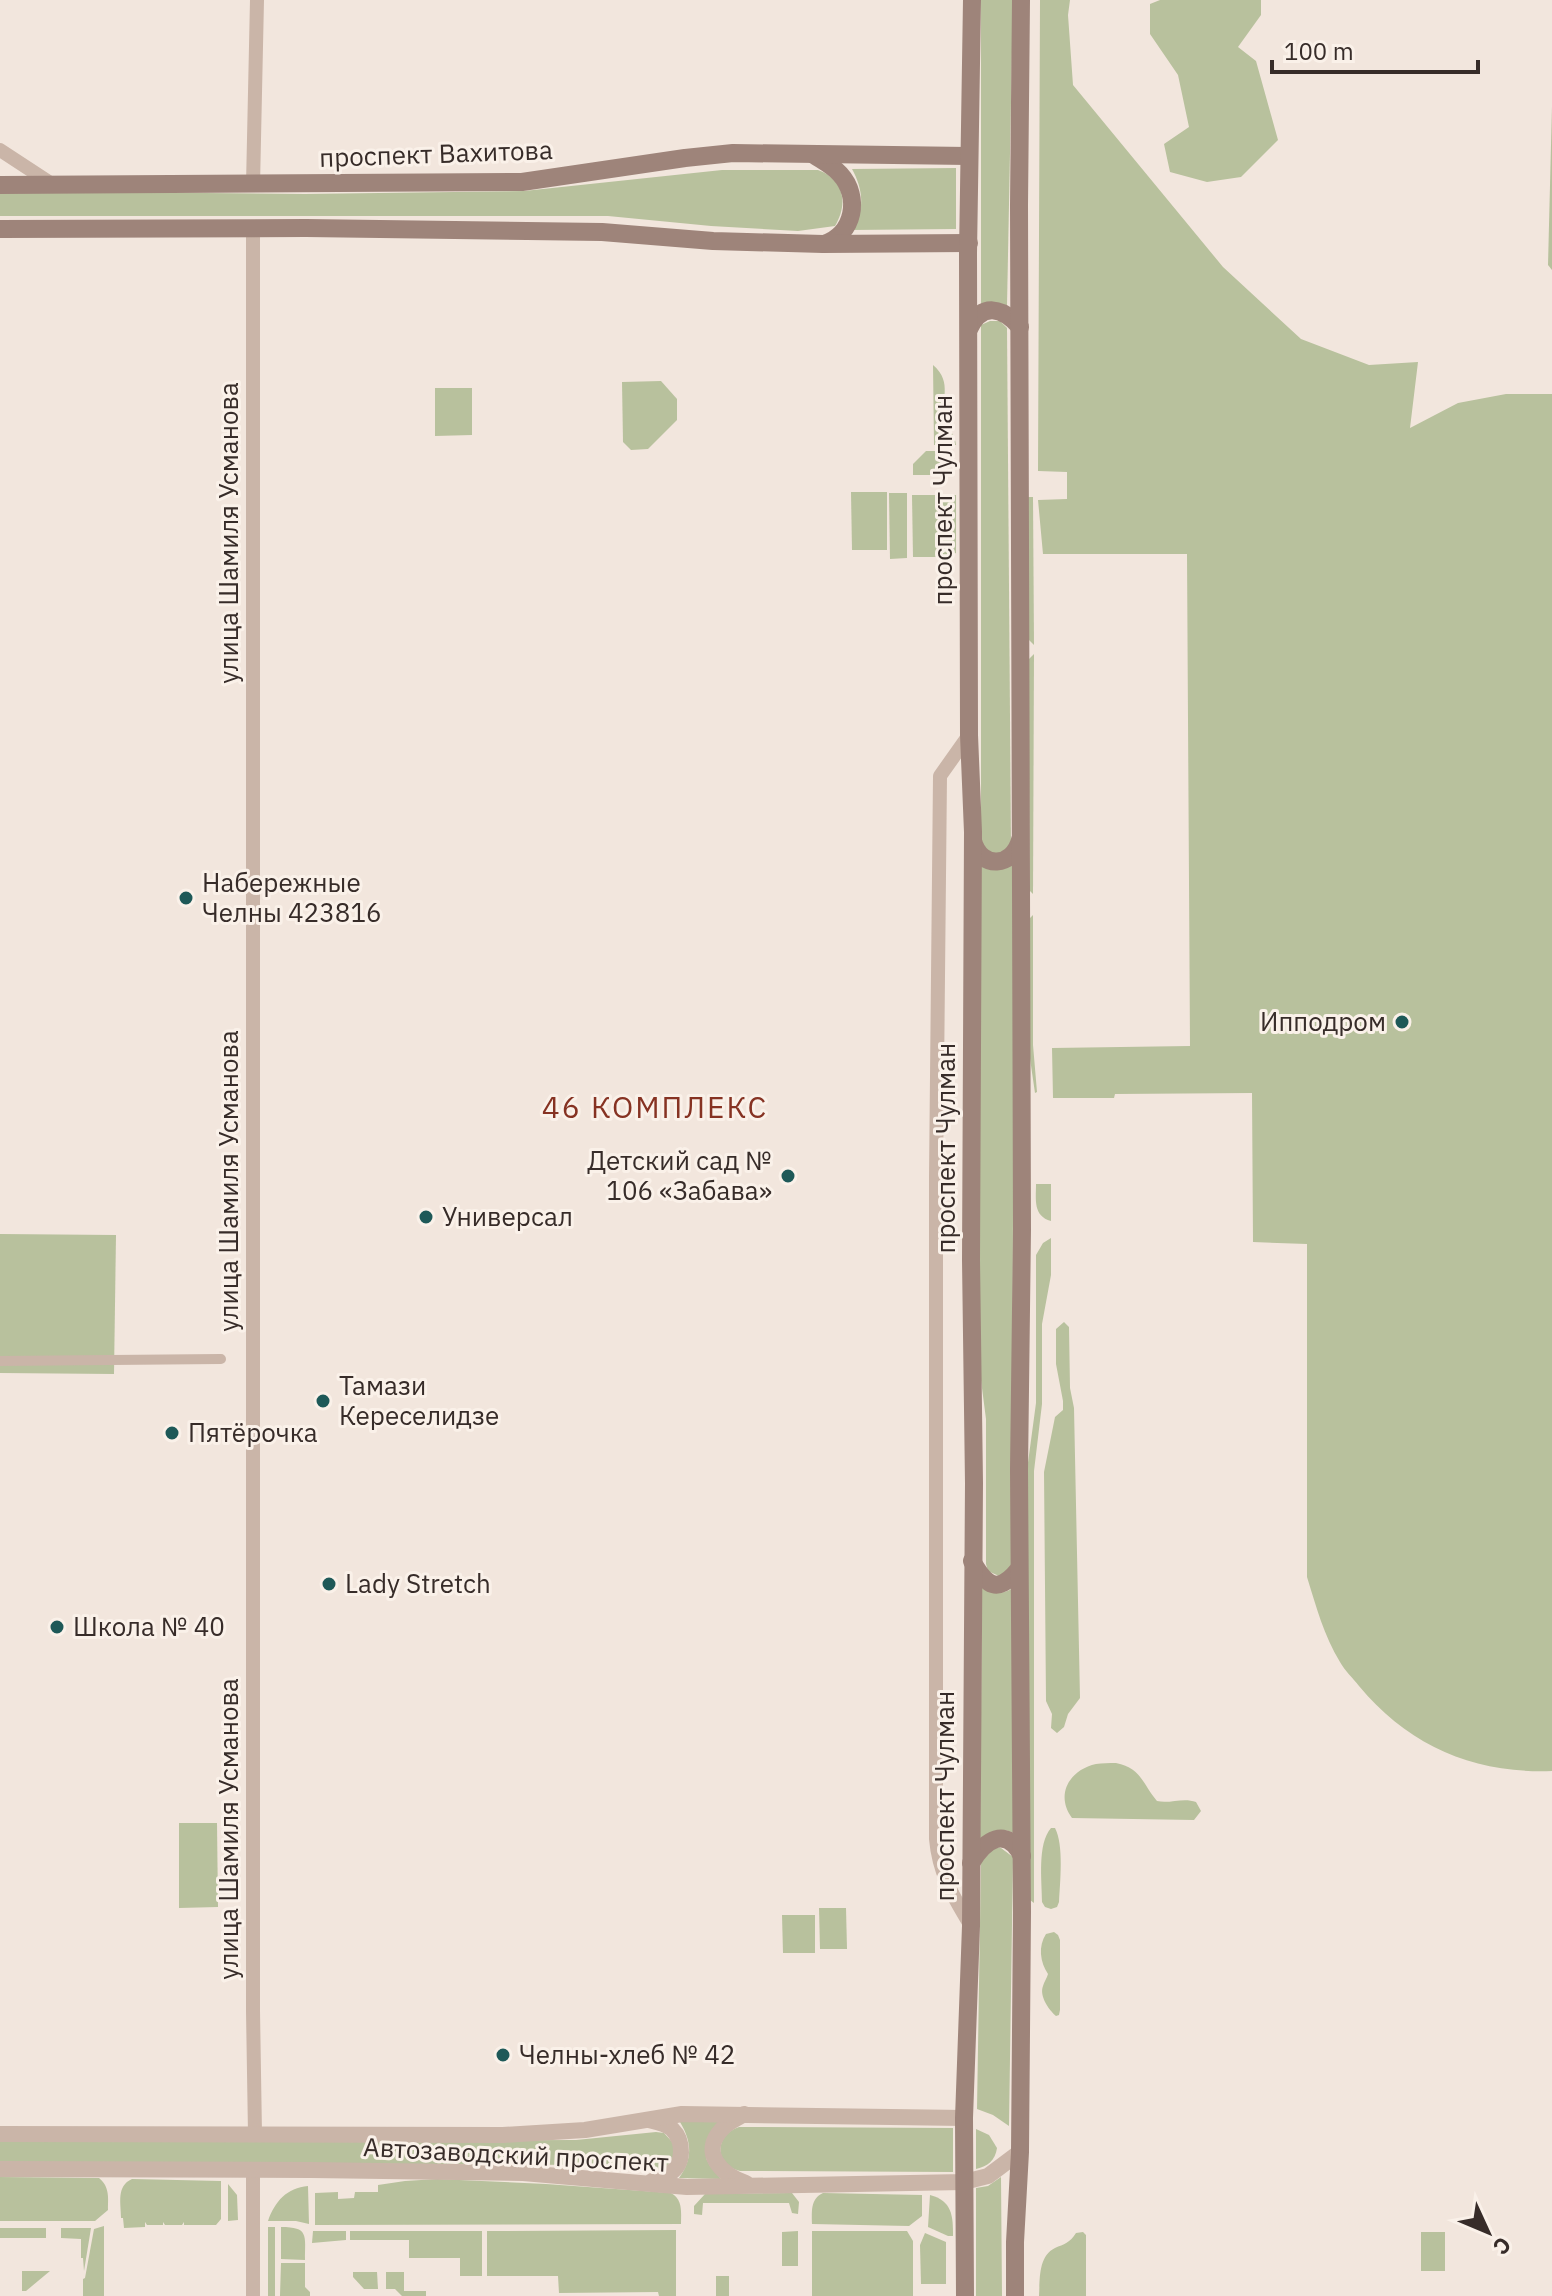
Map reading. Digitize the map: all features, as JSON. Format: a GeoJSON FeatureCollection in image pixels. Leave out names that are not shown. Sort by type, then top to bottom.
{"type":"FeatureCollection","features":[{"type":"Feature","properties":{"kind":"main road","name":"проспект Чулман"},"geometry":{"type":"LineString","coordinates":[[965,2296],[964,2118],[971,1926],[973,841],[969,735],[968,156],[972,0]]}},
{"type":"Feature","properties":{"kind":"main road"},"geometry":{"type":"LineString","coordinates":[[1015,2296],[1020,2152],[1022,1856],[1019,1569],[1022,1229],[1021,0]]}},
{"type":"Feature","properties":{"kind":"main road","name":"проспект Вахитова"},"geometry":{"type":"LineString","coordinates":[[0,185],[522,182],[733,153],[968,156]]}},
{"type":"Feature","properties":{"kind":"main road"},"geometry":{"type":"LineString","coordinates":[[811,153],[840,174],[852,195],[847,226],[831,242],[823,244]]}},
{"type":"Feature","properties":{"kind":"main road"},"geometry":{"type":"LineString","coordinates":[[0,229],[602,232],[713,241],[969,243]]}},
{"type":"Feature","properties":{"kind":"main road"},"geometry":{"type":"LineString","coordinates":[[969,329],[975,317],[989,310],[1009,315],[1020,327]]}},
{"type":"Feature","properties":{"kind":"main road"},"geometry":{"type":"LineString","coordinates":[[973,841],[975,849],[984,859],[1003,860],[1018,846],[1021,836]]}},
{"type":"Feature","properties":{"kind":"main road"},"geometry":{"type":"LineString","coordinates":[[972,1561],[982,1578],[991,1584],[1000,1585],[1009,1581],[1019,1569]]}},
{"type":"Feature","properties":{"kind":"main road"},"geometry":{"type":"LineString","coordinates":[[971,1863],[977,1852],[993,1839],[1011,1841],[1022,1856]]}},
{"type":"Feature","properties":{"kind":"street"},"geometry":{"type":"LineString","coordinates":[[253,185],[257,0]]}},
{"type":"Feature","properties":{"kind":"street"},"geometry":{"type":"LineString","coordinates":[[0,150],[56,186]]}},
{"type":"Feature","properties":{"kind":"street","name":"улица Шамиля Усманова"},"geometry":{"type":"LineString","coordinates":[[253,228],[255,2134]]}},
{"type":"Feature","properties":{"kind":"street"},"geometry":{"type":"LineString","coordinates":[[969,735],[940,776],[936,1161],[936,1839],[938,1863],[971,1926]]}},
{"type":"Feature","properties":{"kind":"street"},"geometry":{"type":"LineString","coordinates":[[0,1361],[221,1359]]}},
{"type":"Feature","properties":{"kind":"street"},"geometry":{"type":"LineString","coordinates":[[746,2113],[724,2126],[713,2145],[722,2171],[750,2185]]}},
{"type":"Feature","properties":{"kind":"street","name":"Автозаводский проспект"},"geometry":{"type":"LineString","coordinates":[[0,2134],[503,2135],[585,2130],[682,2114],[964,2118]]}},
{"type":"Feature","properties":{"kind":"street"},"geometry":{"type":"LineString","coordinates":[[645,2184],[669,2175],[676,2168],[682,2150],[673,2130],[664,2123],[647,2120]]}},
{"type":"Feature","properties":{"kind":"street","name":"Автозаводский проспект"},"geometry":{"type":"LineString","coordinates":[[0,2169],[523,2173],[687,2187],[964,2182],[988,2176],[1020,2152]]}},
{"type":"Feature","properties":{"kind":"street"},"geometry":{"type":"LineString","coordinates":[[253,2171],[253,2296]]}},
{"type":"Feature","properties":{"kind":"green space"},"geometry":{"type":"Polygon","coordinates":[[[981,0],[1013,0],[1007,306],[981,305],[981,0]]]}},
{"type":"Feature","properties":{"kind":"green space","name":"Ипподром"},"geometry":{"type":"Polygon","coordinates":[[[1040,0],[1070,0],[1068,15],[1073,85],[1223,267],[1301,339],[1369,365],[1418,362],[1410,428],[1458,403],[1506,394],[1552,394],[1552,1771],[1523,1771],[1470,1761],[1421,1740],[1378,1707],[1344,1668],[1329,1642],[1307,1577],[1307,1244],[1253,1242],[1252,1093],[1115,1094],[1114,1098],[1053,1098],[1052,1048],[1190,1046],[1187,554],[1043,554],[1038,500],[1067,499],[1067,472],[1038,471],[1040,0]]]}},
{"type":"Feature","properties":{"kind":"green space"},"geometry":{"type":"Polygon","coordinates":[[[1160,0],[1261,0],[1261,15],[1238,47],[1256,61],[1278,140],[1241,177],[1207,182],[1170,172],[1164,144],[1189,127],[1178,75],[1150,34],[1150,4],[1160,0]]]}},
{"type":"Feature","properties":{"kind":"green space"},"geometry":{"type":"Polygon","coordinates":[[[1552,106],[1552,270],[1548,265],[1552,106]]]}},
{"type":"Feature","properties":{"kind":"green space"},"geometry":{"type":"Polygon","coordinates":[[[956,168],[956,229],[851,230],[861,208],[859,184],[852,169],[956,168]]]}},
{"type":"Feature","properties":{"kind":"green space"},"geometry":{"type":"Polygon","coordinates":[[[722,170],[818,170],[839,186],[842,209],[839,218],[835,226],[798,231],[608,216],[0,216],[0,191],[305,194],[524,191],[722,170]]]}},
{"type":"Feature","properties":{"kind":"green space"},"geometry":{"type":"Polygon","coordinates":[[[1000,321],[1007,328],[1011,846],[1006,853],[987,853],[981,839],[981,325],[1000,321]]]}},
{"type":"Feature","properties":{"kind":"green space"},"geometry":{"type":"Polygon","coordinates":[[[933,365],[943,378],[944,413],[956,445],[934,445],[933,365]]]}},
{"type":"Feature","properties":{"kind":"green space"},"geometry":{"type":"Polygon","coordinates":[[[661,381],[677,399],[677,420],[648,449],[631,450],[623,442],[622,382],[661,381]]]}},
{"type":"Feature","properties":{"kind":"green space"},"geometry":{"type":"Polygon","coordinates":[[[435,388],[472,388],[472,435],[435,436],[435,388]]]}},
{"type":"Feature","properties":{"kind":"green space"},"geometry":{"type":"Polygon","coordinates":[[[926,451],[940,451],[940,475],[913,475],[913,464],[926,451]]]}},
{"type":"Feature","properties":{"kind":"green space"},"geometry":{"type":"Polygon","coordinates":[[[851,492],[887,492],[887,550],[852,550],[851,492]]]}},
{"type":"Feature","properties":{"kind":"green space"},"geometry":{"type":"Polygon","coordinates":[[[889,493],[907,493],[907,558],[890,559],[889,493]]]}},
{"type":"Feature","properties":{"kind":"green space"},"geometry":{"type":"Polygon","coordinates":[[[912,495],[956,495],[956,553],[946,557],[913,557],[912,495]]]}},
{"type":"Feature","properties":{"kind":"green space"},"geometry":{"type":"Polygon","coordinates":[[[1028,497],[1033,497],[1034,645],[1028,639],[1028,497]]]}},
{"type":"Feature","properties":{"kind":"green space"},"geometry":{"type":"Polygon","coordinates":[[[1034,654],[1033,894],[1030,891],[1028,660],[1034,654]]]}},
{"type":"Feature","properties":{"kind":"green space"},"geometry":{"type":"Polygon","coordinates":[[[980,862],[997,870],[1014,862],[1012,1562],[1009,1570],[999,1576],[988,1571],[986,1564],[986,1419],[979,1365],[980,862]]]}},
{"type":"Feature","properties":{"kind":"green space"},"geometry":{"type":"Polygon","coordinates":[[[1033,915],[1035,1093],[1028,1045],[1030,918],[1033,915]]]}},
{"type":"Feature","properties":{"kind":"green space"},"geometry":{"type":"Polygon","coordinates":[[[1036,1184],[1051,1184],[1051,1221],[1038,1211],[1036,1184]]]}},
{"type":"Feature","properties":{"kind":"green space"},"geometry":{"type":"Polygon","coordinates":[[[0,1234],[116,1235],[114,1374],[0,1373],[0,1234]]]}},
{"type":"Feature","properties":{"kind":"green space"},"geometry":{"type":"Polygon","coordinates":[[[1051,1238],[1051,1275],[1042,1324],[1042,1404],[1034,1471],[1034,1903],[1030,1900],[1027,1470],[1036,1403],[1036,1255],[1043,1243],[1051,1238]]]}},
{"type":"Feature","properties":{"kind":"green space"},"geometry":{"type":"Polygon","coordinates":[[[1064,1322],[1069,1327],[1070,1388],[1074,1408],[1080,1698],[1068,1714],[1064,1727],[1057,1733],[1051,1728],[1052,1714],[1046,1701],[1044,1472],[1055,1417],[1063,1410],[1056,1364],[1056,1329],[1064,1322]]]}},
{"type":"Feature","properties":{"kind":"green space"},"geometry":{"type":"Polygon","coordinates":[[[982,1588],[998,1593],[1013,1588],[1015,1834],[1002,1830],[980,1840],[982,1588]]]}},
{"type":"Feature","properties":{"kind":"green space"},"geometry":{"type":"Polygon","coordinates":[[[1116,1763],[1136,1772],[1157,1801],[1196,1802],[1201,1811],[1194,1820],[1072,1818],[1067,1809],[1065,1792],[1072,1778],[1087,1767],[1116,1763]]]}},
{"type":"Feature","properties":{"kind":"green space"},"geometry":{"type":"Polygon","coordinates":[[[179,1823],[217,1823],[218,1907],[179,1908],[179,1823]]]}},
{"type":"Feature","properties":{"kind":"green space"},"geometry":{"type":"Polygon","coordinates":[[[1051,1828],[1055,1828],[1058,1835],[1061,1864],[1059,1902],[1057,1907],[1051,1909],[1042,1902],[1041,1874],[1044,1843],[1051,1828]]]}},
{"type":"Feature","properties":{"kind":"green space"},"geometry":{"type":"Polygon","coordinates":[[[995,1847],[1013,1857],[1009,2126],[977,2109],[981,1862],[995,1847]]]}},
{"type":"Feature","properties":{"kind":"green space"},"geometry":{"type":"Polygon","coordinates":[[[819,1908],[846,1908],[847,1949],[820,1949],[819,1908]]]}},
{"type":"Feature","properties":{"kind":"green space"},"geometry":{"type":"Polygon","coordinates":[[[782,1915],[815,1915],[815,1953],[783,1953],[782,1915]]]}},
{"type":"Feature","properties":{"kind":"green space"},"geometry":{"type":"Polygon","coordinates":[[[1054,1932],[1060,1940],[1060,2010],[1056,2016],[1042,1994],[1048,1974],[1041,1954],[1046,1934],[1054,1932]]]}},
{"type":"Feature","properties":{"kind":"green space"},"geometry":{"type":"Polygon","coordinates":[[[719,2121],[706,2158],[721,2179],[679,2178],[689,2157],[687,2137],[680,2122],[719,2121]]]}},
{"type":"Feature","properties":{"kind":"green space"},"geometry":{"type":"Polygon","coordinates":[[[739,2127],[953,2128],[953,2172],[740,2171],[725,2163],[720,2150],[725,2136],[739,2127]]]}},
{"type":"Feature","properties":{"kind":"green space"},"geometry":{"type":"Polygon","coordinates":[[[976,2129],[989,2135],[997,2148],[990,2162],[976,2169],[976,2129]]]}},
{"type":"Feature","properties":{"kind":"green space"},"geometry":{"type":"Polygon","coordinates":[[[664,2133],[675,2145],[671,2161],[658,2171],[585,2165],[0,2162],[0,2142],[576,2140],[664,2133]]]}},
{"type":"Feature","properties":{"kind":"green space"},"geometry":{"type":"Polygon","coordinates":[[[0,2177],[99,2178],[107,2189],[108,2210],[95,2221],[0,2221],[0,2177]]]}},
{"type":"Feature","properties":{"kind":"green space"},"geometry":{"type":"Polygon","coordinates":[[[1001,2177],[1002,2296],[976,2296],[976,2188],[988,2186],[1001,2177]]]}},
{"type":"Feature","properties":{"kind":"green space"},"geometry":{"type":"Polygon","coordinates":[[[132,2179],[221,2181],[221,2219],[216,2225],[184,2225],[184,2222],[182,2225],[165,2225],[163,2222],[163,2225],[147,2225],[145,2222],[145,2227],[124,2228],[120,2196],[124,2186],[132,2179]]]}},
{"type":"Feature","properties":{"kind":"green space"},"geometry":{"type":"Polygon","coordinates":[[[437,2179],[671,2193],[679,2202],[681,2224],[315,2225],[315,2193],[338,2192],[338,2199],[354,2198],[355,2192],[378,2192],[378,2185],[437,2179]]]}},
{"type":"Feature","properties":{"kind":"green space"},"geometry":{"type":"Polygon","coordinates":[[[228,2184],[237,2195],[238,2220],[228,2221],[228,2184]]]}},
{"type":"Feature","properties":{"kind":"green space"},"geometry":{"type":"Polygon","coordinates":[[[308,2186],[309,2224],[268,2221],[283,2197],[308,2186]]]}},
{"type":"Feature","properties":{"kind":"green space"},"geometry":{"type":"Polygon","coordinates":[[[792,2193],[799,2202],[798,2214],[792,2213],[789,2203],[703,2203],[702,2215],[694,2214],[694,2206],[705,2194],[792,2193]]]}},
{"type":"Feature","properties":{"kind":"green space"},"geometry":{"type":"Polygon","coordinates":[[[823,2193],[922,2195],[922,2216],[909,2226],[812,2224],[814,2202],[823,2193]]]}},
{"type":"Feature","properties":{"kind":"green space"},"geometry":{"type":"Polygon","coordinates":[[[930,2195],[943,2201],[950,2210],[953,2236],[928,2227],[930,2195]]]}},
{"type":"Feature","properties":{"kind":"green space"},"geometry":{"type":"Polygon","coordinates":[[[104,2226],[104,2296],[83,2296],[83,2279],[94,2229],[104,2226]]]}},
{"type":"Feature","properties":{"kind":"green space"},"geometry":{"type":"Polygon","coordinates":[[[268,2227],[275,2227],[275,2296],[268,2296],[268,2227]]]}},
{"type":"Feature","properties":{"kind":"green space"},"geometry":{"type":"Polygon","coordinates":[[[281,2227],[297,2229],[304,2234],[305,2260],[281,2259],[281,2227]]]}},
{"type":"Feature","properties":{"kind":"green space"},"geometry":{"type":"Polygon","coordinates":[[[0,2228],[46,2228],[46,2238],[0,2238],[0,2228]]]}},
{"type":"Feature","properties":{"kind":"green space"},"geometry":{"type":"Polygon","coordinates":[[[61,2228],[91,2228],[84,2271],[81,2239],[61,2238],[61,2228]]]}},
{"type":"Feature","properties":{"kind":"green space"},"geometry":{"type":"Polygon","coordinates":[[[676,2230],[676,2296],[659,2296],[658,2292],[559,2293],[558,2276],[487,2276],[487,2231],[676,2230]]]}},
{"type":"Feature","properties":{"kind":"green space"},"geometry":{"type":"Polygon","coordinates":[[[313,2231],[346,2231],[346,2240],[312,2243],[313,2231]]]}},
{"type":"Feature","properties":{"kind":"green space"},"geometry":{"type":"Polygon","coordinates":[[[350,2231],[482,2231],[482,2276],[460,2276],[460,2258],[409,2258],[409,2240],[350,2240],[350,2231]]]}},
{"type":"Feature","properties":{"kind":"green space"},"geometry":{"type":"Polygon","coordinates":[[[798,2231],[798,2266],[782,2266],[782,2232],[798,2231]]]}},
{"type":"Feature","properties":{"kind":"green space"},"geometry":{"type":"Polygon","coordinates":[[[812,2231],[907,2231],[913,2241],[913,2296],[812,2296],[812,2231]]]}},
{"type":"Feature","properties":{"kind":"green space"},"geometry":{"type":"Polygon","coordinates":[[[1421,2232],[1445,2232],[1445,2271],[1421,2271],[1421,2232]]]}},
{"type":"Feature","properties":{"kind":"green space"},"geometry":{"type":"Polygon","coordinates":[[[925,2233],[946,2242],[946,2284],[921,2284],[920,2245],[925,2233]]]}},
{"type":"Feature","properties":{"kind":"green space"},"geometry":{"type":"Polygon","coordinates":[[[1076,2233],[1086,2235],[1086,2296],[1039,2296],[1045,2257],[1076,2233]]]}},
{"type":"Feature","properties":{"kind":"green space"},"geometry":{"type":"Polygon","coordinates":[[[281,2263],[305,2263],[305,2287],[310,2296],[280,2296],[281,2263]]]}},
{"type":"Feature","properties":{"kind":"green space"},"geometry":{"type":"Polygon","coordinates":[[[22,2271],[50,2271],[22,2291],[22,2271]]]}},
{"type":"Feature","properties":{"kind":"green space"},"geometry":{"type":"Polygon","coordinates":[[[353,2272],[377,2272],[378,2289],[364,2289],[353,2277],[353,2272]]]}},
{"type":"Feature","properties":{"kind":"green space"},"geometry":{"type":"Polygon","coordinates":[[[386,2272],[404,2272],[404,2291],[426,2291],[426,2296],[402,2296],[395,2289],[386,2289],[386,2272]]]}},
{"type":"Feature","properties":{"kind":"green space"},"geometry":{"type":"Polygon","coordinates":[[[716,2276],[729,2276],[729,2296],[716,2296],[716,2276]]]}},
{"type":"Feature","properties":{"kind":"place","name":"Набережные Челны 423816"},"geometry":{"type":"Point","coordinates":[186,898]}},
{"type":"Feature","properties":{"kind":"place","name":"Ипподром"},"geometry":{"type":"Point","coordinates":[1402,1022]}},
{"type":"Feature","properties":{"kind":"place","name":"Детский сад № 106 «Забава»"},"geometry":{"type":"Point","coordinates":[788,1176]}},
{"type":"Feature","properties":{"kind":"place","name":"Универсал"},"geometry":{"type":"Point","coordinates":[426,1217]}},
{"type":"Feature","properties":{"kind":"place","name":"Тамази Кереселидзе"},"geometry":{"type":"Point","coordinates":[323,1401]}},
{"type":"Feature","properties":{"kind":"place","name":"Пятёрочка"},"geometry":{"type":"Point","coordinates":[172,1433]}},
{"type":"Feature","properties":{"kind":"place","name":"Lady Stretch"},"geometry":{"type":"Point","coordinates":[329,1584]}},
{"type":"Feature","properties":{"kind":"place","name":"Школа № 40"},"geometry":{"type":"Point","coordinates":[57,1627]}},
{"type":"Feature","properties":{"kind":"place","name":"Челны-хлеб № 42"},"geometry":{"type":"Point","coordinates":[503,2055]}},
{"type":"Feature","properties":{"kind":"district","name":"46 КОМПЛЕКС"},"geometry":{"type":"Point","coordinates":[655,1108]}}]}
